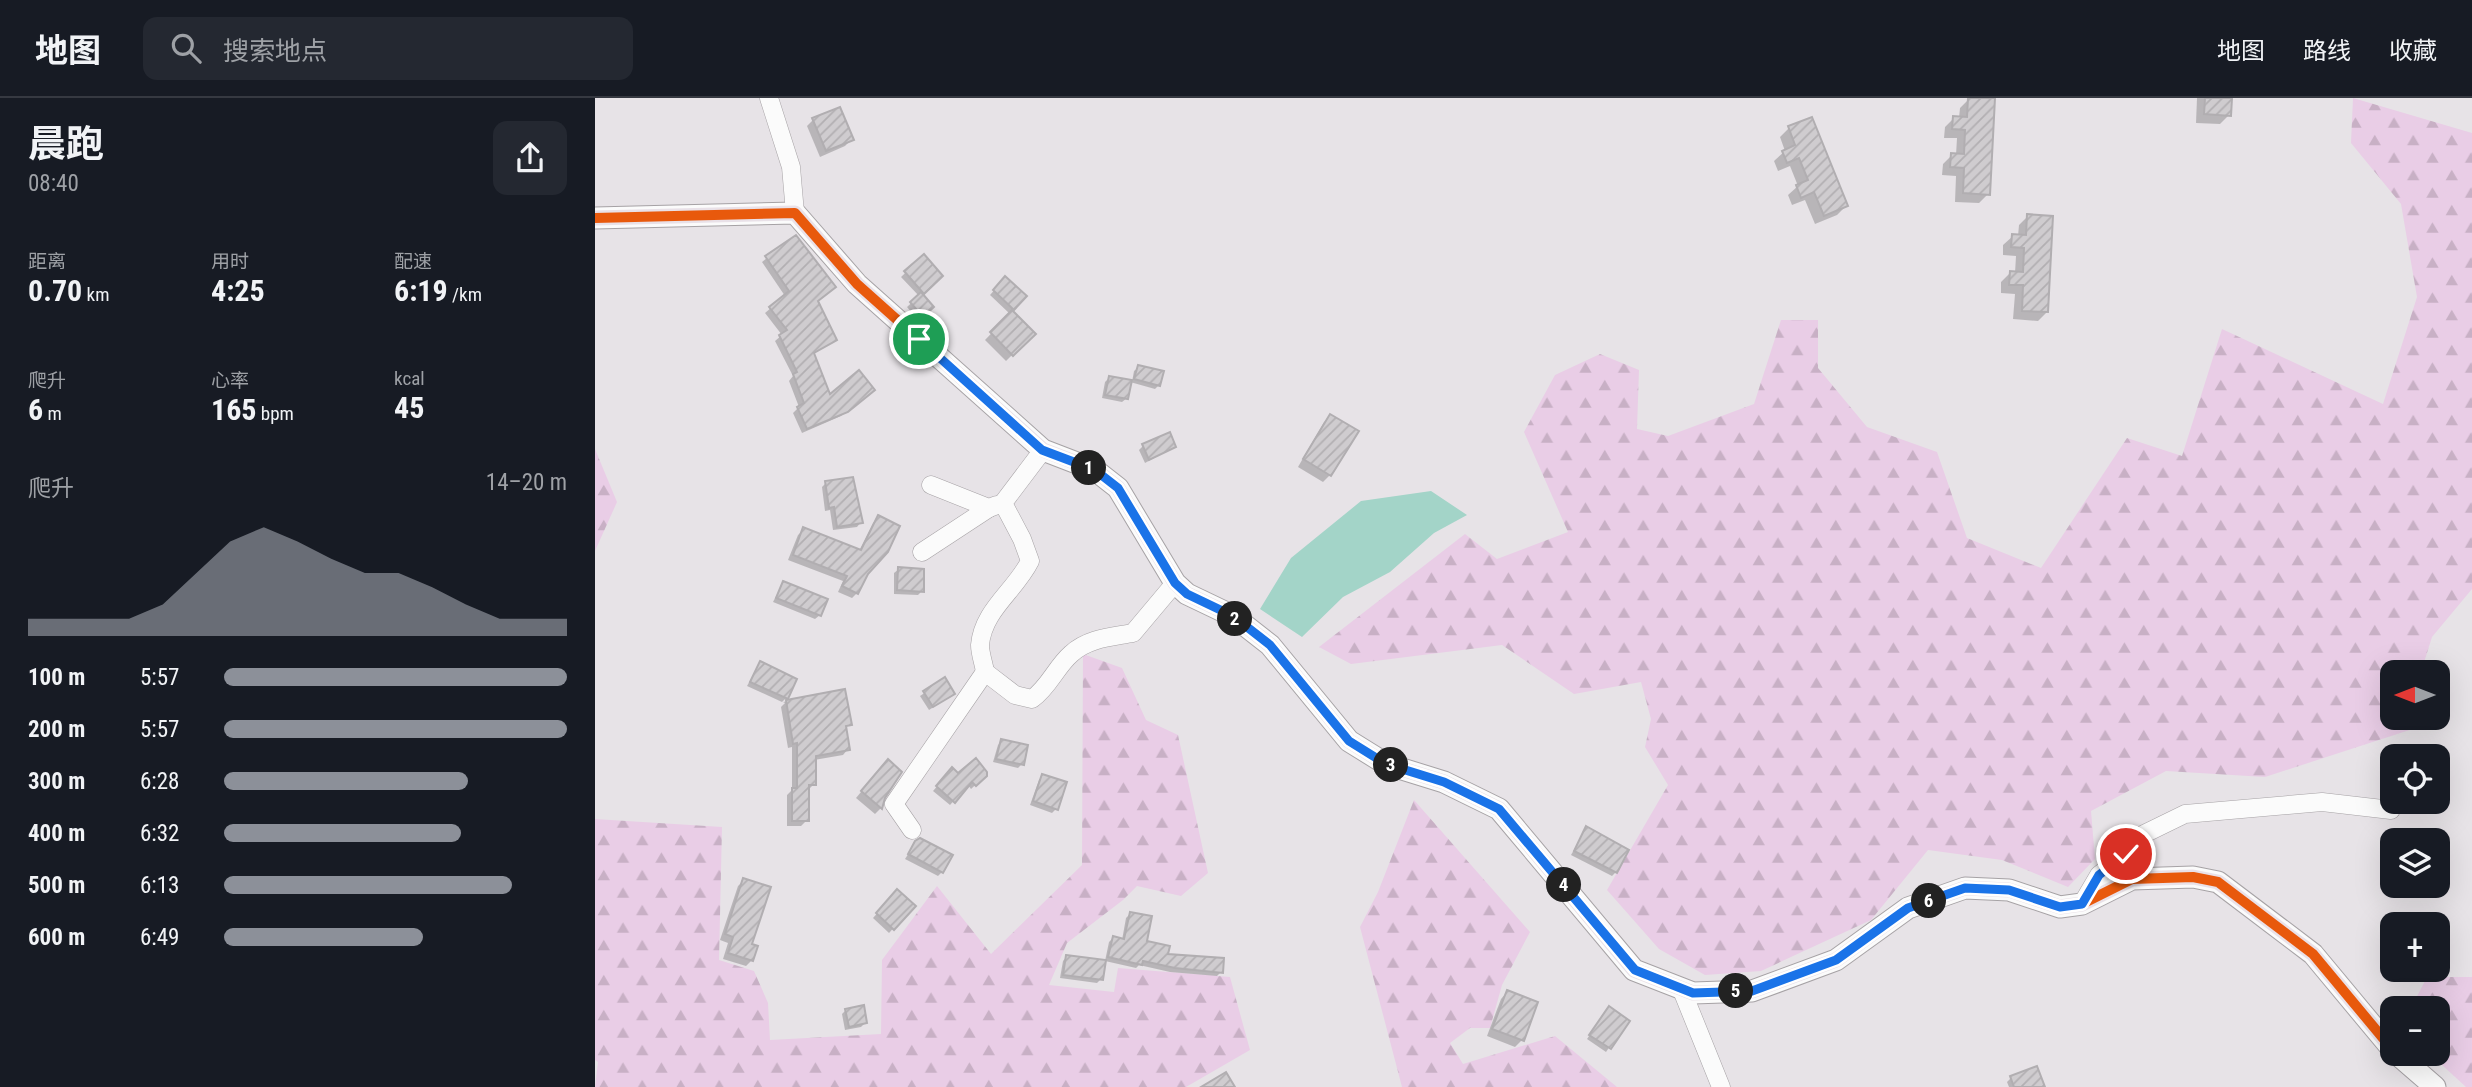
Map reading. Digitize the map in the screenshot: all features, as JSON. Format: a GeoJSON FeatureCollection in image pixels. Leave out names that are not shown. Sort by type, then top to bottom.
{"type":"FeatureCollection","features":[{"type":"Feature","properties":{"kind":"street"},"geometry":{"type":"LineString","coordinates":[[769,98],[791,167],[795,213],[857,284],[1042,450],[1095,470],[1118,488],[1175,583],[1187,594],[1233,616],[1270,645],[1349,741],[1386,764],[1444,782],[1499,809],[1635,970],[1693,993],[1752,991],[1836,960],[1908,908],[1965,888],[2009,890],[2060,907],[2082,904],[2132,879],[2193,877],[2218,882],[2313,954],[2380,1035]]}},
{"type":"Feature","properties":{"kind":"street"},"geometry":{"type":"LineString","coordinates":[[595,218],[795,213]]}},
{"type":"Feature","properties":{"kind":"street"},"geometry":{"type":"LineString","coordinates":[[922,552],[996,505],[1042,450]]}},
{"type":"Feature","properties":{"kind":"street"},"geometry":{"type":"LineString","coordinates":[[931,485],[996,505],[1022,539],[1030,561],[1022,576],[989,615],[980,646],[985,672],[1015,695],[1032,699],[1044,690],[1071,654],[1092,641],[1133,633],[1175,583]]}},
{"type":"Feature","properties":{"kind":"street"},"geometry":{"type":"LineString","coordinates":[[912,830],[894,804],[985,672]]}},
{"type":"Feature","properties":{"kind":"street"},"geometry":{"type":"LineString","coordinates":[[2082,904],[2099,875],[2126,854],[2144,834],[2185,814],[2322,802],[2380,809]]}},
{"type":"Feature","properties":{"kind":"street"},"geometry":{"type":"LineString","coordinates":[[1681,988],[1721,1087]]}},
{"type":"Feature","properties":{"kind":"street"},"geometry":{"type":"LineString","coordinates":[[2411,1066],[2435,1087]]}},
{"type":"Feature","properties":{"kind":"green space"},"geometry":{"type":"Polygon","coordinates":[[[2353,98],[2472,133],[2472,589],[2432,637],[2425,660],[2380,660],[2380,730],[2410,730],[2265,777],[2166,771],[2091,811],[2095,859],[2068,887],[2002,860],[1928,850],[1871,920],[1761,971],[1705,975],[1659,949],[1607,890],[1668,785],[1645,747],[1651,719],[1641,682],[1574,694],[1502,645],[1351,664],[1319,647],[1465,534],[1497,559],[1568,532],[1524,432],[1555,375],[1600,354],[1639,370],[1637,429],[1668,436],[1754,404],[1781,320],[1818,320],[1818,368],[1867,427],[1937,452],[1967,538],[2041,568],[2127,438],[2182,456],[2222,329],[2383,404],[2417,297],[2401,204],[2351,143],[2353,98]]]}},
{"type":"Feature","properties":{"kind":"green space"},"geometry":{"type":"Polygon","coordinates":[[[595,449],[617,502],[595,551],[595,449]]]}},
{"type":"Feature","properties":{"kind":"green space"},"geometry":{"type":"Polygon","coordinates":[[[1083,654],[1122,668],[1146,720],[1178,735],[1208,873],[1181,896],[1137,886],[1067,943],[1049,985],[1114,992],[1118,968],[1230,977],[1250,1050],[1186,1087],[595,1087],[598,1062],[595,1060],[595,819],[722,827],[719,960],[754,971],[768,1003],[770,1040],[881,1034],[882,960],[937,886],[991,954],[1082,865],[1083,654]]]}},
{"type":"Feature","properties":{"kind":"green space"},"geometry":{"type":"Polygon","coordinates":[[[1414,800],[1530,932],[1502,985],[1490,1028],[1470,1028],[1450,1043],[1463,1064],[1555,1036],[1617,1087],[1402,1087],[1360,927],[1378,892],[1414,800]]]}},
{"type":"Feature","properties":{"kind":"green space"},"geometry":{"type":"Polygon","coordinates":[[[2450,977],[2472,977],[2472,1087],[2466,1087],[2443,1066],[2450,1066],[2450,996],[2417,996],[2424,982],[2450,982],[2450,977]]]}},
{"type":"Feature","properties":{"kind":"shaded area"},"geometry":{"type":"Polygon","coordinates":[[[1431,491],[1467,515],[1434,533],[1390,572],[1343,597],[1302,637],[1260,609],[1291,558],[1361,501],[1431,491]]]}},
{"type":"Feature","properties":{"kind":"building"},"geometry":{"type":"Polygon","coordinates":[[[1968,98],[1995,98],[1990,195],[1963,193],[1964,168],[1950,167],[1951,153],[1964,154],[1965,130],[1952,129],[1953,116],[1967,117],[1968,98]]]}},
{"type":"Feature","properties":{"kind":"building"},"geometry":{"type":"Polygon","coordinates":[[[2205,98],[2232,98],[2231,116],[2204,114],[2205,98]]]}},
{"type":"Feature","properties":{"kind":"building"},"geometry":{"type":"Polygon","coordinates":[[[840,107],[854,140],[826,151],[812,118],[840,107]]]}},
{"type":"Feature","properties":{"kind":"building"},"geometry":{"type":"Polygon","coordinates":[[[1812,117],[1848,206],[1824,216],[1814,192],[1801,198],[1796,185],[1808,180],[1799,158],[1787,163],[1782,151],[1795,145],[1788,126],[1812,117]]]}},
{"type":"Feature","properties":{"kind":"building"},"geometry":{"type":"Polygon","coordinates":[[[2027,214],[2053,216],[2048,312],[2022,311],[2023,285],[2009,285],[2010,271],[2023,272],[2024,248],[2011,247],[2012,234],[2026,235],[2027,214]]]}},
{"type":"Feature","properties":{"kind":"building"},"geometry":{"type":"Polygon","coordinates":[[[796,235],[836,287],[818,301],[837,340],[814,353],[830,394],[859,370],[875,390],[848,412],[807,429],[797,407],[804,403],[793,374],[797,372],[779,335],[787,330],[769,307],[789,291],[765,256],[796,235]]]}},
{"type":"Feature","properties":{"kind":"building"},"geometry":{"type":"Polygon","coordinates":[[[924,254],[943,276],[924,294],[904,271],[924,254]]]}},
{"type":"Feature","properties":{"kind":"building"},"geometry":{"type":"Polygon","coordinates":[[[1005,276],[1027,296],[1014,310],[993,290],[1005,276]]]}},
{"type":"Feature","properties":{"kind":"building"},"geometry":{"type":"Polygon","coordinates":[[[921,292],[934,307],[923,317],[910,302],[921,292]]]}},
{"type":"Feature","properties":{"kind":"building"},"geometry":{"type":"Polygon","coordinates":[[[1012,310],[1036,334],[1013,356],[990,332],[1012,310]]]}},
{"type":"Feature","properties":{"kind":"building"},"geometry":{"type":"Polygon","coordinates":[[[1138,365],[1164,371],[1160,386],[1134,379],[1138,365]]]}},
{"type":"Feature","properties":{"kind":"building"},"geometry":{"type":"Polygon","coordinates":[[[1109,376],[1132,380],[1128,399],[1105,395],[1109,376]]]}},
{"type":"Feature","properties":{"kind":"building"},"geometry":{"type":"Polygon","coordinates":[[[1330,414],[1359,431],[1331,476],[1303,459],[1330,414]]]}},
{"type":"Feature","properties":{"kind":"building"},"geometry":{"type":"Polygon","coordinates":[[[1170,432],[1176,447],[1149,460],[1142,444],[1170,432]]]}},
{"type":"Feature","properties":{"kind":"building"},"geometry":{"type":"Polygon","coordinates":[[[853,477],[863,523],[837,527],[834,507],[829,508],[825,481],[853,477]]]}},
{"type":"Feature","properties":{"kind":"building"},"geometry":{"type":"Polygon","coordinates":[[[878,515],[900,526],[888,552],[868,574],[858,594],[842,586],[847,576],[793,555],[803,527],[861,550],[878,515]]]}},
{"type":"Feature","properties":{"kind":"building"},"geometry":{"type":"Polygon","coordinates":[[[898,567],[924,569],[924,592],[897,590],[898,567]]]}},
{"type":"Feature","properties":{"kind":"building"},"geometry":{"type":"Polygon","coordinates":[[[783,581],[828,599],[821,616],[776,598],[783,581]]]}},
{"type":"Feature","properties":{"kind":"building"},"geometry":{"type":"Polygon","coordinates":[[[760,661],[797,679],[788,699],[750,682],[760,661]]]}},
{"type":"Feature","properties":{"kind":"building"},"geometry":{"type":"Polygon","coordinates":[[[945,677],[955,694],[933,707],[923,691],[945,677]]]}},
{"type":"Feature","properties":{"kind":"building"},"geometry":{"type":"Polygon","coordinates":[[[845,689],[852,725],[846,726],[850,750],[816,756],[816,785],[809,785],[809,821],[792,821],[792,788],[797,788],[797,743],[793,744],[786,700],[845,689]]]}},
{"type":"Feature","properties":{"kind":"building"},"geometry":{"type":"Polygon","coordinates":[[[1001,739],[1028,745],[1024,765],[996,759],[1001,739]]]}},
{"type":"Feature","properties":{"kind":"building"},"geometry":{"type":"Polygon","coordinates":[[[976,758],[987,776],[976,786],[972,782],[955,803],[936,786],[952,767],[958,773],[976,758]]]}},
{"type":"Feature","properties":{"kind":"building"},"geometry":{"type":"Polygon","coordinates":[[[888,759],[902,772],[885,798],[882,809],[861,791],[888,759]]]}},
{"type":"Feature","properties":{"kind":"building"},"geometry":{"type":"Polygon","coordinates":[[[1042,774],[1067,782],[1058,810],[1033,801],[1042,774]]]}},
{"type":"Feature","properties":{"kind":"building"},"geometry":{"type":"Polygon","coordinates":[[[1586,826],[1629,850],[1617,873],[1574,851],[1586,826]]]}},
{"type":"Feature","properties":{"kind":"building"},"geometry":{"type":"Polygon","coordinates":[[[920,838],[953,855],[943,873],[908,854],[915,841],[920,838]]]}},
{"type":"Feature","properties":{"kind":"building"},"geometry":{"type":"Polygon","coordinates":[[[743,878],[771,887],[752,944],[758,946],[753,961],[728,953],[733,937],[725,934],[743,878]]]}},
{"type":"Feature","properties":{"kind":"building"},"geometry":{"type":"Polygon","coordinates":[[[897,889],[916,906],[894,930],[876,913],[897,889]]]}},
{"type":"Feature","properties":{"kind":"building"},"geometry":{"type":"Polygon","coordinates":[[[1130,912],[1152,916],[1147,941],[1170,946],[1168,954],[1224,958],[1223,973],[1175,968],[1143,961],[1142,965],[1108,957],[1113,936],[1124,939],[1130,912]]]}},
{"type":"Feature","properties":{"kind":"building"},"geometry":{"type":"Polygon","coordinates":[[[1066,955],[1106,960],[1103,980],[1063,975],[1066,955]]]}},
{"type":"Feature","properties":{"kind":"building"},"geometry":{"type":"Polygon","coordinates":[[[1507,990],[1538,1002],[1524,1041],[1492,1029],[1507,990]]]}},
{"type":"Feature","properties":{"kind":"building"},"geometry":{"type":"Polygon","coordinates":[[[864,1005],[867,1023],[849,1027],[845,1009],[864,1005]]]}},
{"type":"Feature","properties":{"kind":"building"},"geometry":{"type":"Polygon","coordinates":[[[1609,1006],[1630,1021],[1611,1049],[1589,1035],[1609,1006]]]}},
{"type":"Feature","properties":{"kind":"building"},"geometry":{"type":"Polygon","coordinates":[[[2037,1066],[2045,1087],[2014,1087],[2010,1076],[2037,1066]]]}},
{"type":"Feature","properties":{"kind":"building"},"geometry":{"type":"Polygon","coordinates":[[[1226,1072],[1235,1087],[1201,1087],[1226,1072]]]}},
{"type":"Feature","properties":{"kind":"cycle path"},"geometry":{"type":"LineString","coordinates":[[595,218],[795,213],[857,284],[1043,450],[1095,470],[1118,488],[1175,583],[1187,594],[1233,616],[1270,645],[1349,741],[1386,764],[1444,782],[1499,809],[1634,970],[1693,993],[1752,991],[1836,960],[1908,908],[1965,888],[2009,890],[2060,907],[2082,904],[2132,879],[2193,877],[2218,882],[2313,954],[2380,1035]]}},
{"type":"Feature","properties":{"kind":"route"},"geometry":{"type":"LineString","coordinates":[[919,339],[1042,450],[1095,470],[1118,488],[1175,583],[1187,594],[1233,616],[1270,645],[1349,741],[1386,764],[1444,782],[1499,809],[1635,970],[1693,993],[1752,991],[1836,960],[1908,908],[1965,888],[2009,890],[2060,907],[2082,904],[2099,875],[2126,854]]}}]}
